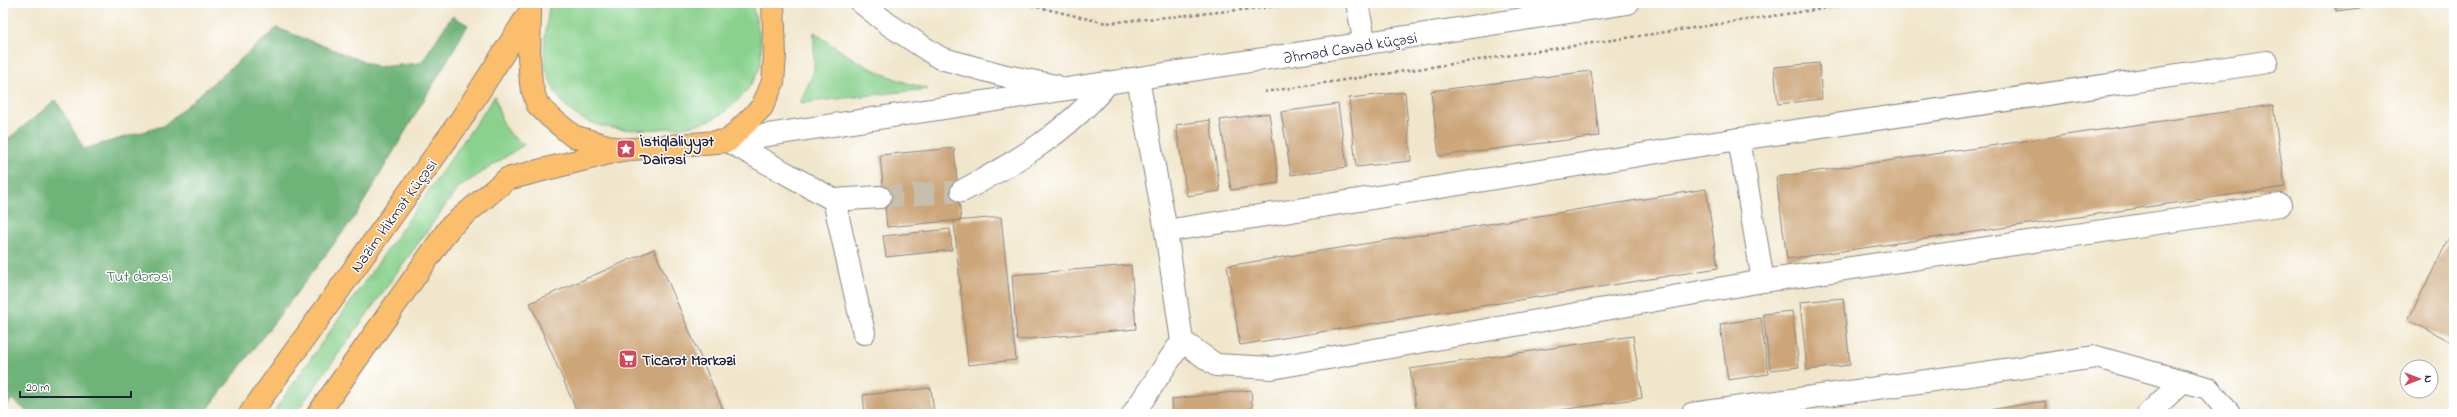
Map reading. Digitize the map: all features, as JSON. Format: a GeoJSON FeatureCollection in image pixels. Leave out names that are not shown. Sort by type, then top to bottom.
{"type":"FeatureCollection","features":[{"type":"Feature","properties":{"kind":"main road"},"geometry":{"type":"LineString","coordinates":[[322,412],[450,227],[507,179],[621,150],[728,141],[762,107],[773,82],[775,56],[773,3]]}},
{"type":"Feature","properties":{"kind":"main road"},"geometry":{"type":"LineString","coordinates":[[533,8],[529,57],[531,84],[537,104],[573,136],[621,150]]}},
{"type":"Feature","properties":{"kind":"main road","name":"Nazim Hikmət Küçəsi"},"geometry":{"type":"LineString","coordinates":[[250,414],[460,121],[533,8]]}},
{"type":"Feature","properties":{"kind":"street"},"geometry":{"type":"LineString","coordinates":[[862,3],[888,24],[940,58],[1006,76],[1071,89]]}},
{"type":"Feature","properties":{"kind":"street"},"geometry":{"type":"LineString","coordinates":[[1358,3],[1365,44]]}},
{"type":"Feature","properties":{"kind":"street","name":"Əhməd Cavad küçəsi"},"geometry":{"type":"LineString","coordinates":[[728,141],[1628,3]]}},
{"type":"Feature","properties":{"kind":"street"},"geometry":{"type":"LineString","coordinates":[[1166,231],[1739,139],[2267,62]]}},
{"type":"Feature","properties":{"kind":"street"},"geometry":{"type":"LineString","coordinates":[[1134,414],[1182,341],[1166,231],[1138,79]]}},
{"type":"Feature","properties":{"kind":"street"},"geometry":{"type":"LineString","coordinates":[[962,191],[1015,163],[1087,108],[1106,84]]}},
{"type":"Feature","properties":{"kind":"street"},"geometry":{"type":"LineString","coordinates":[[1739,139],[1763,281]]}},
{"type":"Feature","properties":{"kind":"street"},"geometry":{"type":"LineString","coordinates":[[728,141],[834,200],[880,197]]}},
{"type":"Feature","properties":{"kind":"street"},"geometry":{"type":"LineString","coordinates":[[834,200],[864,333]]}},
{"type":"Feature","properties":{"kind":"street"},"geometry":{"type":"LineString","coordinates":[[1182,341],[1216,365],[1272,368],[1763,281],[2280,205]]}},
{"type":"Feature","properties":{"kind":"street"},"geometry":{"type":"LineString","coordinates":[[1692,414],[2096,357],[2208,388],[2230,414]]}},
{"type":"Feature","properties":{"kind":"street"},"geometry":{"type":"LineString","coordinates":[[2148,414],[2184,381]]}},
{"type":"Feature","properties":{"kind":"path"},"geometry":{"type":"LineString","coordinates":[[1020,3],[1106,23],[1311,3]]}},
{"type":"Feature","properties":{"kind":"path"},"geometry":{"type":"LineString","coordinates":[[1261,93],[1860,3]]}},
{"type":"Feature","properties":{"kind":"green space"},"geometry":{"type":"Polygon","coordinates":[[[551,3],[752,3],[761,45],[761,61],[759,69],[751,84],[731,107],[722,114],[703,123],[683,127],[640,130],[606,127],[591,123],[578,116],[566,106],[556,92],[548,75],[544,58],[544,49],[549,6],[551,3]]]}},
{"type":"Feature","properties":{"kind":"green space","name":"Tut dərəsi"},"geometry":{"type":"Polygon","coordinates":[[[452,16],[468,25],[356,215],[204,414],[30,414],[12,399],[3,411],[3,143],[56,100],[84,149],[163,126],[277,28],[378,67],[421,63],[452,16]]]}},
{"type":"Feature","properties":{"kind":"green space"},"geometry":{"type":"Polygon","coordinates":[[[814,32],[842,52],[868,67],[895,79],[928,89],[800,103],[814,71],[814,32]]]}},
{"type":"Feature","properties":{"kind":"green space"},"geometry":{"type":"Polygon","coordinates":[[[495,96],[504,124],[512,136],[525,144],[458,188],[295,414],[272,414],[495,96]]]}},
{"type":"Feature","properties":{"kind":"building"},"geometry":{"type":"Polygon","coordinates":[[[2335,3],[2392,3],[2392,4],[2336,11],[2335,3]]]}},
{"type":"Feature","properties":{"kind":"building"},"geometry":{"type":"Polygon","coordinates":[[[1819,63],[1822,99],[1778,104],[1774,67],[1819,63]]]}},
{"type":"Feature","properties":{"kind":"building"},"geometry":{"type":"Polygon","coordinates":[[[1591,71],[1599,136],[1439,156],[1431,91],[1591,71]]]}},
{"type":"Feature","properties":{"kind":"building"},"geometry":{"type":"Polygon","coordinates":[[[1405,92],[1411,161],[1356,167],[1349,98],[1405,92]]]}},
{"type":"Feature","properties":{"kind":"building"},"geometry":{"type":"Polygon","coordinates":[[[1338,104],[1347,167],[1291,175],[1281,112],[1338,104]]]}},
{"type":"Feature","properties":{"kind":"building"},"geometry":{"type":"Polygon","coordinates":[[[2273,105],[2285,187],[1787,259],[1776,177],[2273,105]]]}},
{"type":"Feature","properties":{"kind":"building"},"geometry":{"type":"Polygon","coordinates":[[[1269,113],[1279,183],[1231,190],[1220,120],[1269,113]]]}},
{"type":"Feature","properties":{"kind":"building"},"geometry":{"type":"Polygon","coordinates":[[[1210,120],[1220,191],[1187,196],[1176,125],[1210,120]]]}},
{"type":"Feature","properties":{"kind":"building"},"geometry":{"type":"Polygon","coordinates":[[[954,148],[961,220],[887,227],[880,155],[954,148]]]}},
{"type":"Feature","properties":{"kind":"building"},"geometry":{"type":"Polygon","coordinates":[[[1706,189],[1718,268],[1240,345],[1227,266],[1706,189]]]}},
{"type":"Feature","properties":{"kind":"building"},"geometry":{"type":"Polygon","coordinates":[[[1001,217],[1016,360],[968,365],[954,221],[1001,217]]]}},
{"type":"Feature","properties":{"kind":"building"},"geometry":{"type":"Polygon","coordinates":[[[2454,228],[2454,343],[2408,320],[2454,228]]]}},
{"type":"Feature","properties":{"kind":"building"},"geometry":{"type":"Polygon","coordinates":[[[950,229],[952,250],[886,257],[883,236],[950,229]]]}},
{"type":"Feature","properties":{"kind":"building","name":"Ticarət Mərkəzi"},"geometry":{"type":"Polygon","coordinates":[[[654,249],[725,414],[578,414],[530,303],[654,249]]]}},
{"type":"Feature","properties":{"kind":"building"},"geometry":{"type":"Polygon","coordinates":[[[1131,265],[1136,329],[1017,340],[1012,275],[1131,265]]]}},
{"type":"Feature","properties":{"kind":"building"},"geometry":{"type":"Polygon","coordinates":[[[1843,298],[1850,365],[1807,370],[1800,302],[1843,298]]]}},
{"type":"Feature","properties":{"kind":"building"},"geometry":{"type":"Polygon","coordinates":[[[1792,311],[1799,367],[1770,370],[1763,314],[1792,311]]]}},
{"type":"Feature","properties":{"kind":"building"},"geometry":{"type":"Polygon","coordinates":[[[1761,318],[1768,374],[1728,380],[1720,324],[1761,318]]]}},
{"type":"Feature","properties":{"kind":"building"},"geometry":{"type":"Polygon","coordinates":[[[1633,336],[1642,398],[1534,414],[1417,414],[1410,369],[1633,336]]]}},
{"type":"Feature","properties":{"kind":"building"},"geometry":{"type":"Polygon","coordinates":[[[931,388],[934,414],[865,414],[863,395],[931,388]]]}},
{"type":"Feature","properties":{"kind":"building"},"geometry":{"type":"Polygon","coordinates":[[[1251,390],[1253,414],[1173,414],[1172,399],[1251,390]]]}},
{"type":"Feature","properties":{"kind":"building"},"geometry":{"type":"Polygon","coordinates":[[[2045,401],[2047,414],[1970,414],[1970,413],[2045,401]]]}},
{"type":"Feature","properties":{"kind":"tunnel"},"geometry":{"type":"LineString","coordinates":[[880,197],[962,191]]}},
{"type":"Feature","properties":{"kind":"place","name":"İstiqlaliyyət Dairəsi"},"geometry":{"type":"Point","coordinates":[626,149]}},
{"type":"Feature","properties":{"kind":"place","name":"Ticarət Mərkəzi"},"geometry":{"type":"Point","coordinates":[628,359]}}]}
